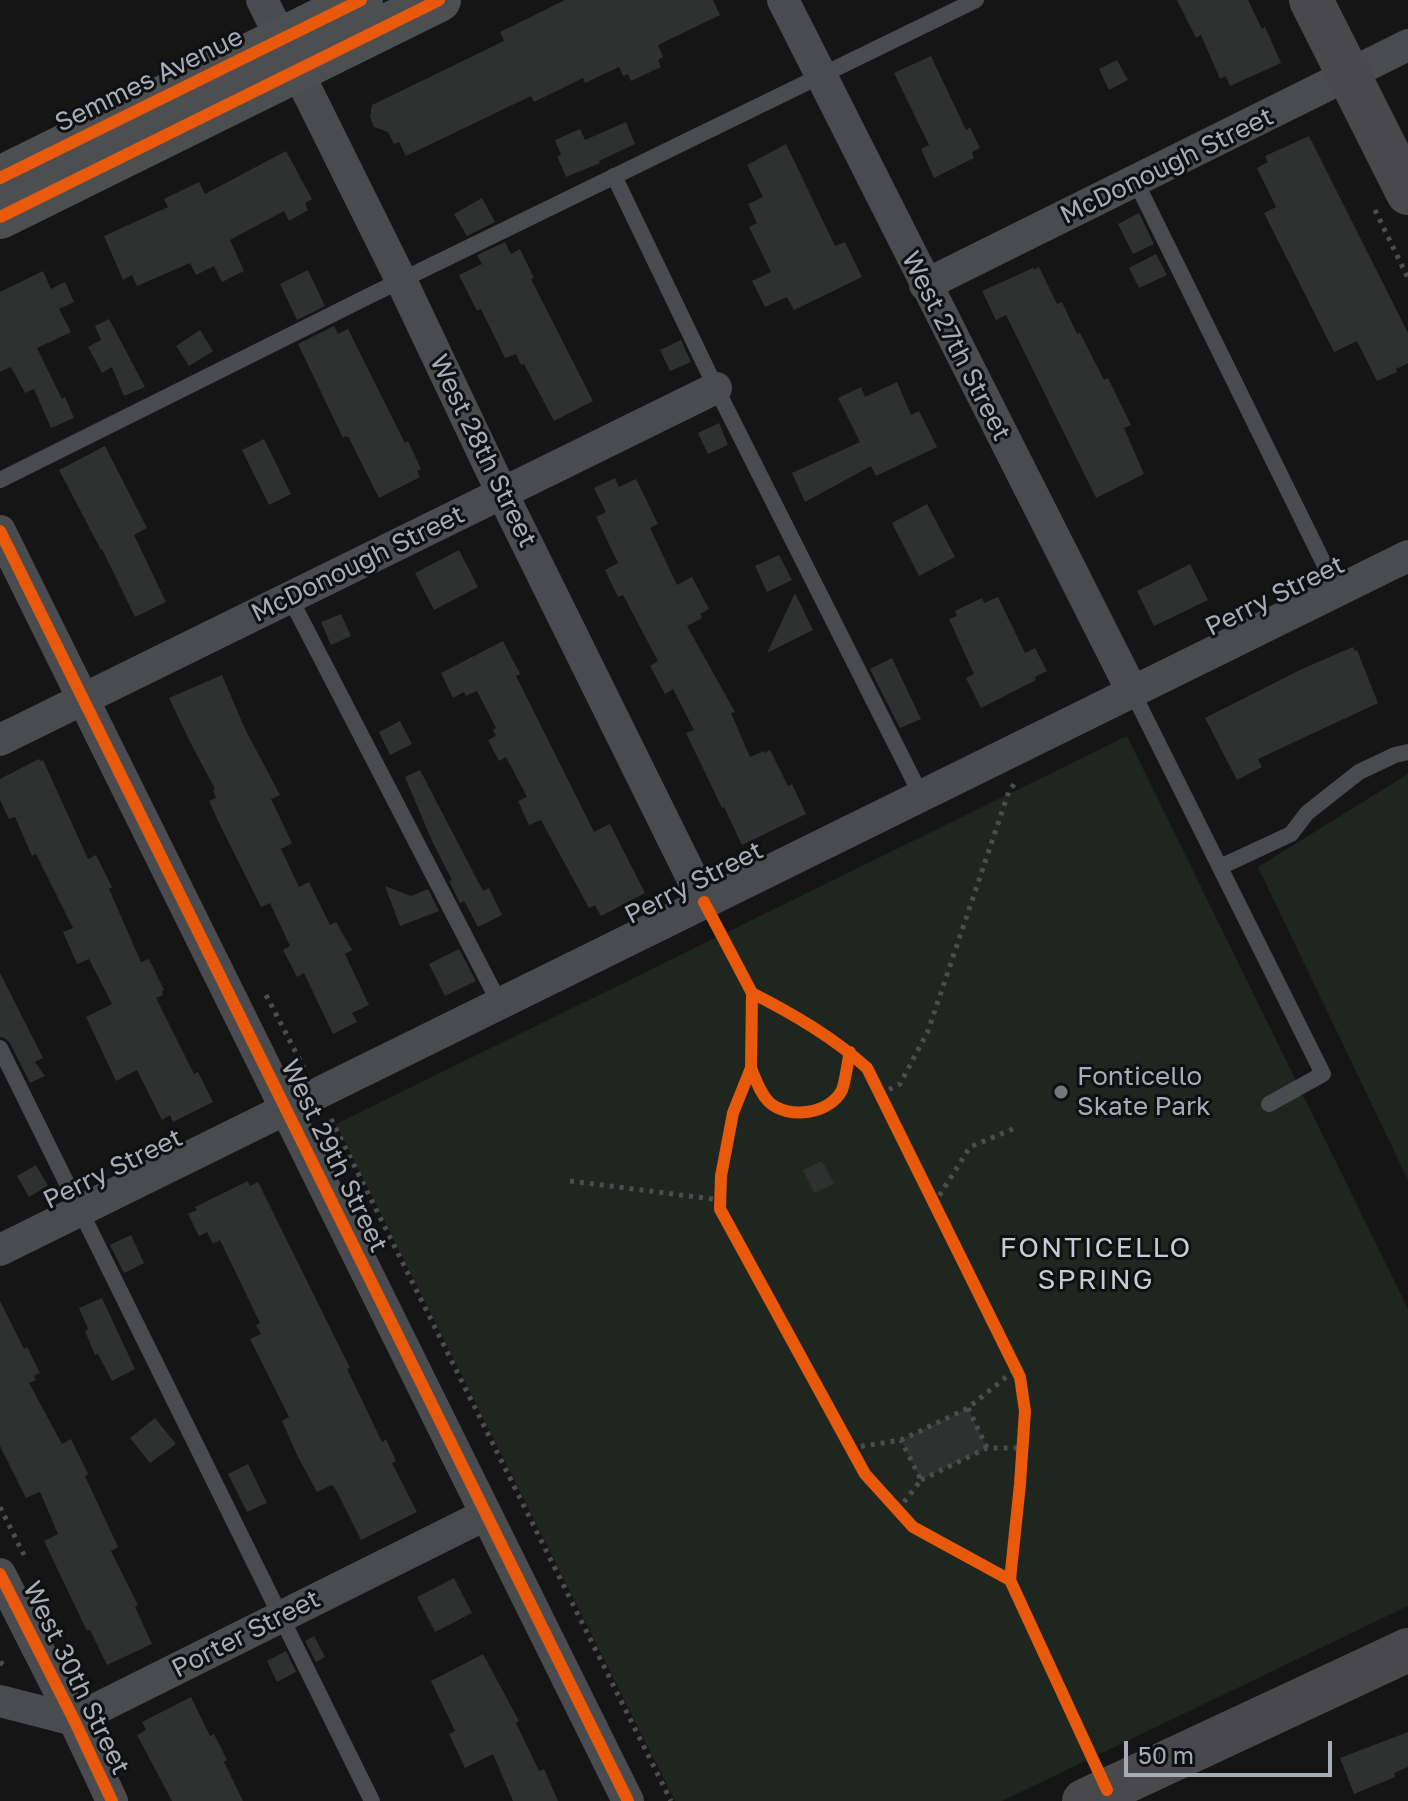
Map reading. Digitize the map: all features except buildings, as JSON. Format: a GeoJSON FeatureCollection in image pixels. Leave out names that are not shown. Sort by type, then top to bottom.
{"type":"FeatureCollection","features":[{"type":"Feature","properties":{"kind":"main road","name":"Semmes Avenue"},"geometry":{"type":"LineString","coordinates":[[0,217],[289,55],[361,0]]}},
{"type":"Feature","properties":{"kind":"main road","name":"Semmes Avenue"},"geometry":{"type":"LineString","coordinates":[[0,178],[289,55],[439,0]]}},
{"type":"Feature","properties":{"kind":"street","name":"West 28th Street"},"geometry":{"type":"LineString","coordinates":[[262,0],[704,902]]}},
{"type":"Feature","properties":{"kind":"street","name":"West 27th Street"},"geometry":{"type":"LineString","coordinates":[[783,0],[1132,691]]}},
{"type":"Feature","properties":{"kind":"street"},"geometry":{"type":"LineString","coordinates":[[1311,0],[1408,193]]}},
{"type":"Feature","properties":{"kind":"street","name":"McDonough Street"},"geometry":{"type":"LineString","coordinates":[[925,285],[1408,45]]}},
{"type":"Feature","properties":{"kind":"street","name":"McDonough Street"},"geometry":{"type":"LineString","coordinates":[[0,740],[716,388]]}},
{"type":"Feature","properties":{"kind":"street","name":"West 29th Street"},"geometry":{"type":"LineString","coordinates":[[0,531],[628,1801]]}},
{"type":"Feature","properties":{"kind":"street","name":"Perry Street"},"geometry":{"type":"LineString","coordinates":[[0,1250],[1408,556]]}},
{"type":"Feature","properties":{"kind":"street","name":"Porter Street"},"geometry":{"type":"LineString","coordinates":[[74,1720],[485,1515]]}},
{"type":"Feature","properties":{"kind":"street","name":"West 30th Street"},"geometry":{"type":"LineString","coordinates":[[0,1574],[112,1801]]}},
{"type":"Feature","properties":{"kind":"street"},"geometry":{"type":"LineString","coordinates":[[1084,1801],[1408,1650]]}},
{"type":"Feature","properties":{"kind":"street"},"geometry":{"type":"LineString","coordinates":[[0,1701],[74,1720]]}},
{"type":"Feature","properties":{"kind":"lane"},"geometry":{"type":"LineString","coordinates":[[0,480],[401,280],[976,0]]}},
{"type":"Feature","properties":{"kind":"lane"},"geometry":{"type":"LineString","coordinates":[[614,176],[716,388],[921,795]]}},
{"type":"Feature","properties":{"kind":"lane"},"geometry":{"type":"LineString","coordinates":[[1136,182],[1337,590]]}},
{"type":"Feature","properties":{"kind":"lane"},"geometry":{"type":"LineString","coordinates":[[290,598],[500,1004]]}},
{"type":"Feature","properties":{"kind":"lane"},"geometry":{"type":"LineString","coordinates":[[1132,691],[1323,1074],[1269,1104]]}},
{"type":"Feature","properties":{"kind":"lane"},"geometry":{"type":"LineString","coordinates":[[1220,867],[1291,834],[1307,813],[1359,772],[1408,752]]}},
{"type":"Feature","properties":{"kind":"lane"},"geometry":{"type":"LineString","coordinates":[[0,1048],[372,1801]]}},
{"type":"Feature","properties":{"kind":"path"},"geometry":{"type":"LineString","coordinates":[[880,1094],[900,1084],[928,1031],[1009,791],[1021,777]]}},
{"type":"Feature","properties":{"kind":"path"},"geometry":{"type":"LineString","coordinates":[[874,1081],[886,1107]]}},
{"type":"Feature","properties":{"kind":"path"},"geometry":{"type":"LineString","coordinates":[[330,1118],[671,1801]]}},
{"type":"Feature","properties":{"kind":"path"},"geometry":{"type":"LineString","coordinates":[[934,1204],[970,1147],[1013,1129]]}},
{"type":"Feature","properties":{"kind":"path"},"geometry":{"type":"LineString","coordinates":[[570,1181],[720,1199]]}},
{"type":"Feature","properties":{"kind":"path"},"geometry":{"type":"LineString","coordinates":[[927,1190],[941,1218]]}},
{"type":"Feature","properties":{"kind":"path"},"geometry":{"type":"LineString","coordinates":[[858,1461],[848,1442],[901,1440],[968,1408],[1018,1373],[1009,1356]]}},
{"type":"Feature","properties":{"kind":"path"},"geometry":{"type":"LineString","coordinates":[[968,1408],[987,1448]]}},
{"type":"Feature","properties":{"kind":"path"},"geometry":{"type":"LineString","coordinates":[[901,1440],[921,1480]]}},
{"type":"Feature","properties":{"kind":"path"},"geometry":{"type":"LineString","coordinates":[[898,1510],[921,1480],[987,1448],[1023,1448]]}},
{"type":"Feature","properties":{"kind":"path"},"geometry":{"type":"LineString","coordinates":[[0,1662],[7,1668]]}},
{"type":"Feature","properties":{"kind":"shaded area"},"geometry":{"type":"Polygon","coordinates":[[[1127,736],[1408,1309],[1408,1606],[1002,1801],[675,1801],[336,1124],[1127,736]]]}},
{"type":"Feature","properties":{"kind":"shaded area"},"geometry":{"type":"Polygon","coordinates":[[[1408,774],[1408,1180],[1258,867],[1408,774]]]}},
{"type":"Feature","properties":{"kind":"cycle path"},"geometry":{"type":"LineString","coordinates":[[0,178],[361,0]]}},
{"type":"Feature","properties":{"kind":"cycle path"},"geometry":{"type":"LineString","coordinates":[[0,217],[439,0]]}},
{"type":"Feature","properties":{"kind":"cycle path"},"geometry":{"type":"LineString","coordinates":[[0,531],[628,1801]]}},
{"type":"Feature","properties":{"kind":"cycle path"},"geometry":{"type":"LineString","coordinates":[[704,902],[752,993],[751,1068],[733,1113],[721,1176],[720,1209],[865,1474],[913,1527],[1010,1580],[1107,1790]]}},
{"type":"Feature","properties":{"kind":"cycle path"},"geometry":{"type":"LineString","coordinates":[[752,993],[812,1027],[867,1068],[1020,1377],[1025,1411],[1010,1580]]}},
{"type":"Feature","properties":{"kind":"cycle path"},"geometry":{"type":"LineString","coordinates":[[751,1068],[769,1102],[787,1111],[808,1112],[828,1105],[842,1090],[850,1052]]}},
{"type":"Feature","properties":{"kind":"cycle path"},"geometry":{"type":"LineString","coordinates":[[0,1574],[112,1801]]}},
{"type":"Feature","properties":{"kind":"place","name":"Fonticello Skate Park"},"geometry":{"type":"Point","coordinates":[1061,1092]}},
{"type":"Feature","properties":{"kind":"district","name":"FONTICELLO SPRING"},"geometry":{"type":"Point","coordinates":[1096,1264]}}]}
